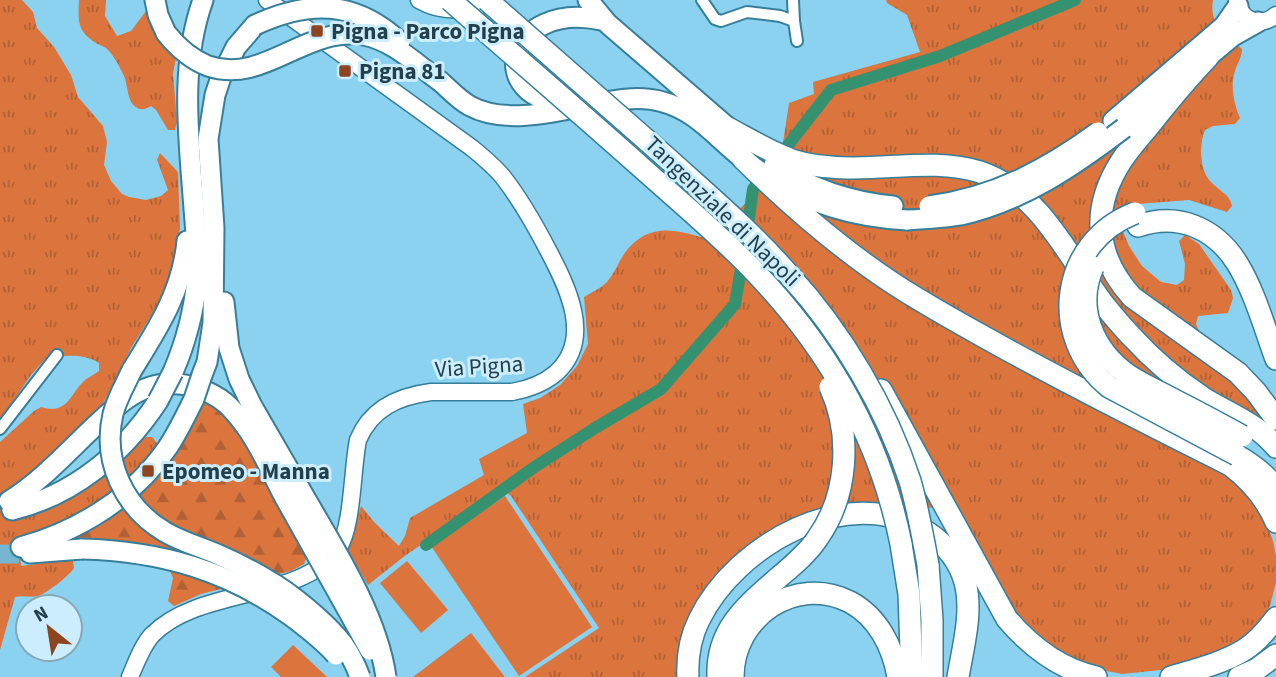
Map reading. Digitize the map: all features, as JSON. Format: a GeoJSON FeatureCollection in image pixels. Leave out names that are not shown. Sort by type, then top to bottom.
{"type":"FeatureCollection","features":[{"type":"Feature","properties":{"kind":"highway"},"geometry":{"type":"LineString","coordinates":[[155,0],[166,33],[179,48],[195,60],[213,67],[230,70],[252,67],[329,36],[366,36],[390,44],[467,104],[490,113],[521,116],[642,98],[675,106],[696,118],[835,242],[922,302],[1080,390],[1239,445],[1258,445],[1276,461]]}},
{"type":"Feature","properties":{"kind":"highway"},"geometry":{"type":"LineString","coordinates":[[203,0],[189,61],[188,88],[200,157],[213,323],[202,375],[179,429],[167,449],[148,471],[100,512],[70,529],[22,550],[130,551],[210,572],[242,586],[278,607],[332,650],[351,677]]}},
{"type":"Feature","properties":{"kind":"highway","name":"Tangenziale di Napoli"},"geometry":{"type":"LineString","coordinates":[[450,0],[698,218],[754,271],[800,324],[825,359],[865,430],[887,485],[909,594],[912,677]]}},
{"type":"Feature","properties":{"kind":"highway","name":"Tangenziale di Napoli"},"geometry":{"type":"LineString","coordinates":[[487,0],[714,200],[807,295],[839,338],[860,371],[894,440],[916,504],[928,565],[932,677]]}},
{"type":"Feature","properties":{"kind":"highway"},"geometry":{"type":"LineString","coordinates":[[589,105],[563,104],[543,98],[524,81],[516,63],[516,46],[527,23],[546,10],[580,4],[586,12],[608,23],[754,150],[785,172],[820,190],[869,203],[930,206],[972,198],[1018,182],[1082,143],[1121,114],[1224,26],[1237,3]]}},
{"type":"Feature","properties":{"kind":"highway"},"geometry":{"type":"LineString","coordinates":[[386,677],[360,600],[338,556],[238,416],[215,395],[184,384],[150,386],[125,400],[104,417],[10,505],[24,507],[53,496],[92,472],[129,440],[158,401],[173,372],[184,344],[197,278],[203,222],[200,157],[221,77],[236,47],[255,25],[296,6],[320,4],[346,8],[368,17],[389,32],[441,82]]}},
{"type":"Feature","properties":{"kind":"highway"},"geometry":{"type":"LineString","coordinates":[[743,159],[795,193],[844,212],[863,216],[907,220],[959,215],[984,209],[1012,199],[1077,164],[1132,122],[1233,36],[1270,18]]}},
{"type":"Feature","properties":{"kind":"highway"},"geometry":{"type":"LineString","coordinates":[[1208,57],[1124,157],[1109,184],[1101,212],[1101,237],[1107,258],[1124,289],[1141,305],[1247,382],[1276,419]]}},
{"type":"Feature","properties":{"kind":"highway"},"geometry":{"type":"LineString","coordinates":[[728,128],[786,158],[810,164],[835,167],[949,166],[995,178],[1021,197],[1046,222],[1104,305],[1132,338],[1188,388],[1276,489]]}},
{"type":"Feature","properties":{"kind":"highway"},"geometry":{"type":"LineString","coordinates":[[1137,220],[1160,208],[1181,209],[1200,214],[1224,229],[1242,248],[1253,267],[1276,325]]}},
{"type":"Feature","properties":{"kind":"highway"},"geometry":{"type":"LineString","coordinates":[[1276,359],[1237,263],[1226,248],[1202,230],[1185,223],[1117,221],[1101,234],[1078,267],[1072,286],[1072,328],[1079,349],[1092,371],[1109,387],[1239,445],[1263,434],[1276,447]]}},
{"type":"Feature","properties":{"kind":"highway"},"geometry":{"type":"LineString","coordinates":[[203,222],[162,322],[132,370],[117,401],[111,432],[113,463],[118,479],[128,498],[142,515],[166,532],[238,564],[289,595],[342,643],[360,677]]}},
{"type":"Feature","properties":{"kind":"highway"},"geometry":{"type":"LineString","coordinates":[[203,222],[221,262],[226,332],[233,363],[380,677]]}},
{"type":"Feature","properties":{"kind":"highway"},"geometry":{"type":"LineString","coordinates":[[718,677],[721,648],[732,623],[752,600],[810,548],[822,531],[840,487],[844,464],[838,407],[831,388],[773,292]]}},
{"type":"Feature","properties":{"kind":"highway"},"geometry":{"type":"LineString","coordinates":[[807,295],[848,341],[879,386],[998,605],[1015,629],[1061,665],[1096,677]]}},
{"type":"Feature","properties":{"kind":"highway"},"geometry":{"type":"LineString","coordinates":[[1239,445],[1246,477],[1266,501],[1276,522]]}},
{"type":"Feature","properties":{"kind":"highway"},"geometry":{"type":"LineString","coordinates":[[688,677],[689,649],[698,621],[714,594],[740,565],[775,540],[811,523],[832,517],[872,513],[916,525],[946,546],[956,562],[965,582],[968,606],[958,677]]}},
{"type":"Feature","properties":{"kind":"highway"},"geometry":{"type":"LineString","coordinates":[[733,677],[735,652],[752,622],[783,600],[818,594],[841,598],[868,616],[883,633],[889,645],[898,677]]}},
{"type":"Feature","properties":{"kind":"highway"},"geometry":{"type":"LineString","coordinates":[[1152,677],[1177,675],[1231,656],[1261,635],[1276,618]]}},
{"type":"Feature","properties":{"kind":"highway"},"geometry":{"type":"LineString","coordinates":[[1239,677],[1257,669],[1276,655]]}},
{"type":"Feature","properties":{"kind":"main road","name":"Via Pigna"},"geometry":{"type":"LineString","coordinates":[[130,677],[151,636],[174,619],[209,603],[297,579],[338,549],[346,531],[358,440],[362,429],[375,413],[407,396],[431,392],[525,390],[538,385],[558,370],[566,362],[574,342],[575,321],[568,293],[541,237],[502,176],[472,148],[267,0]]}},
{"type":"Feature","properties":{"kind":"main road"},"geometry":{"type":"LineString","coordinates":[[419,0],[433,6],[456,10],[484,5],[495,0]]}},
{"type":"Feature","properties":{"kind":"main road"},"geometry":{"type":"LineString","coordinates":[[1237,3],[1245,17],[1270,18]]}},
{"type":"Feature","properties":{"kind":"street"},"geometry":{"type":"LineString","coordinates":[[702,0],[715,19],[721,21],[747,12],[780,16],[794,22]]}},
{"type":"Feature","properties":{"kind":"street"},"geometry":{"type":"LineString","coordinates":[[793,0],[797,41]]}},
{"type":"Feature","properties":{"kind":"street"},"geometry":{"type":"LineString","coordinates":[[0,429],[57,355]]}},
{"type":"Feature","properties":{"kind":"green space"},"geometry":{"type":"Polygon","coordinates":[[[0,0],[22,0],[33,12],[37,28],[54,47],[71,75],[78,97],[103,126],[107,142],[104,165],[111,181],[122,194],[146,200],[161,196],[168,190],[157,160],[160,153],[178,172],[180,228],[173,269],[156,308],[131,348],[99,412],[7,498],[56,503],[91,485],[144,437],[152,437],[157,443],[153,453],[113,493],[93,508],[46,532],[19,539],[21,566],[65,560],[73,561],[74,568],[45,593],[14,593],[0,650],[0,442],[41,407],[50,409],[63,406],[85,380],[99,371],[99,363],[81,356],[47,357],[0,420],[0,0]]]}},
{"type":"Feature","properties":{"kind":"green space"},"geometry":{"type":"Polygon","coordinates":[[[79,0],[106,0],[105,16],[117,36],[131,31],[146,11],[176,58],[173,73],[177,122],[175,130],[168,130],[151,106],[142,109],[133,105],[124,76],[114,58],[106,48],[90,39],[82,30],[79,0]]]}},
{"type":"Feature","properties":{"kind":"green space"},"geometry":{"type":"Polygon","coordinates":[[[886,0],[1213,0],[1212,9],[1216,23],[1242,49],[1233,83],[1234,101],[1240,118],[1235,124],[1213,126],[1205,130],[1201,149],[1202,164],[1207,177],[1227,196],[1232,206],[1227,212],[1189,200],[1138,204],[1116,215],[1129,246],[1142,266],[1161,282],[1177,285],[1184,280],[1185,264],[1179,241],[1185,235],[1199,244],[1231,290],[1233,298],[1228,313],[1198,316],[1197,353],[1242,390],[1261,419],[1213,466],[1230,475],[1262,510],[1273,541],[1276,582],[1270,606],[1249,637],[1219,655],[1170,669],[1122,674],[1076,665],[1017,620],[989,571],[966,522],[937,508],[872,506],[824,511],[726,573],[684,677],[525,677],[599,628],[511,496],[502,490],[406,555],[368,585],[347,549],[361,506],[399,546],[410,518],[484,475],[479,459],[527,433],[523,404],[540,398],[560,385],[577,366],[588,344],[584,297],[607,282],[633,244],[642,237],[662,231],[707,239],[760,190],[783,143],[789,103],[814,94],[813,82],[920,52],[907,15],[886,0]]]}},
{"type":"Feature","properties":{"kind":"green space"},"geometry":{"type":"Polygon","coordinates":[[[205,401],[227,416],[237,429],[307,548],[307,556],[304,564],[291,571],[201,594],[174,606],[168,601],[173,578],[160,548],[127,542],[70,542],[113,513],[162,469],[205,401]]]}},
{"type":"Feature","properties":{"kind":"green space"},"geometry":{"type":"Polygon","coordinates":[[[505,496],[592,627],[519,676],[431,546],[505,496]]]}},
{"type":"Feature","properties":{"kind":"green space"},"geometry":{"type":"Polygon","coordinates":[[[407,561],[448,610],[421,633],[380,583],[407,561]]]}},
{"type":"Feature","properties":{"kind":"green space"},"geometry":{"type":"Polygon","coordinates":[[[471,633],[505,677],[413,677],[471,633]]]}},
{"type":"Feature","properties":{"kind":"green space"},"geometry":{"type":"Polygon","coordinates":[[[293,645],[327,677],[281,677],[271,667],[293,645]]]}},
{"type":"Feature","properties":{"kind":"waterway"},"geometry":{"type":"LineString","coordinates":[[778,158],[831,90],[940,56],[1075,0]]}},
{"type":"Feature","properties":{"kind":"waterway"},"geometry":{"type":"LineString","coordinates":[[747,232],[753,189],[765,175]]}},
{"type":"Feature","properties":{"kind":"waterway"},"geometry":{"type":"LineString","coordinates":[[426,545],[533,468],[661,389],[735,304],[743,257]]}},
{"type":"Feature","properties":{"kind":"tunnel"},"geometry":{"type":"LineString","coordinates":[[0,554],[22,554]]}},
{"type":"Feature","properties":{"kind":"place","name":"Pigna - Parco Pigna"},"geometry":{"type":"Point","coordinates":[317,31]}},
{"type":"Feature","properties":{"kind":"place","name":"Pigna 81"},"geometry":{"type":"Point","coordinates":[345,71]}},
{"type":"Feature","properties":{"kind":"place","name":"Epomeo - Manna"},"geometry":{"type":"Point","coordinates":[148,471]}}]}
